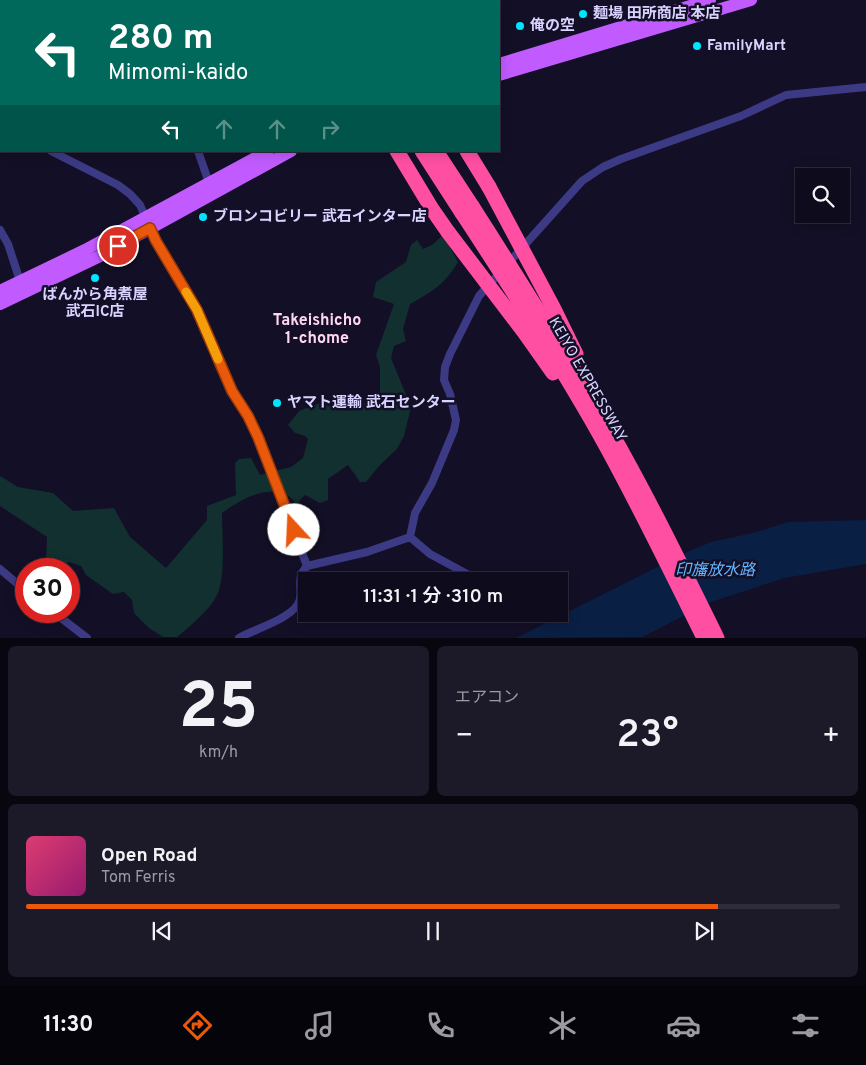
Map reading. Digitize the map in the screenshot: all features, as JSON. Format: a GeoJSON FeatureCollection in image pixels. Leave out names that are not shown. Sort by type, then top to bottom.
{"type":"FeatureCollection","features":[{"type":"Feature","properties":{"kind":"highway"},"geometry":{"type":"LineString","coordinates":[[398,152],[432,209],[550,369],[648,513]]}},
{"type":"Feature","properties":{"kind":"highway","name":"KEIYO EXPRESSWAY"},"geometry":{"type":"LineString","coordinates":[[423,152],[467,210]]}},
{"type":"Feature","properties":{"kind":"highway","name":"KEIYO EXPRESSWAY"},"geometry":{"type":"LineString","coordinates":[[437,152],[467,210],[600,436],[648,513],[717,638]]}},
{"type":"Feature","properties":{"kind":"highway"},"geometry":{"type":"LineString","coordinates":[[468,152],[489,187],[554,309],[619,439],[648,513]]}},
{"type":"Feature","properties":{"kind":"highway","name":"KEIYO EXPRESSWAY"},"geometry":{"type":"LineString","coordinates":[[648,513],[704,638]]}},
{"type":"Feature","properties":{"kind":"main road"},"geometry":{"type":"LineString","coordinates":[[500,64],[710,0]]}},
{"type":"Feature","properties":{"kind":"main road"},"geometry":{"type":"LineString","coordinates":[[500,75],[750,0]]}},
{"type":"Feature","properties":{"kind":"main road"},"geometry":{"type":"LineString","coordinates":[[0,304],[100,256],[209,183],[266,152]]}},
{"type":"Feature","properties":{"kind":"main road"},"geometry":{"type":"LineString","coordinates":[[0,291],[85,250],[148,223],[289,152]]}},
{"type":"Feature","properties":{"kind":"street"},"geometry":{"type":"LineString","coordinates":[[410,537],[415,513],[430,488],[454,430],[456,420],[450,394],[444,380],[444,367],[450,354],[479,296],[582,181],[603,167],[621,159],[741,116],[786,95],[866,86]]}},
{"type":"Feature","properties":{"kind":"street"},"geometry":{"type":"LineString","coordinates":[[53,152],[118,185],[136,200],[156,241],[197,310],[232,391],[248,416],[258,437],[307,566]]}},
{"type":"Feature","properties":{"kind":"street"},"geometry":{"type":"LineString","coordinates":[[198,152],[209,183]]}},
{"type":"Feature","properties":{"kind":"street"},"geometry":{"type":"LineString","coordinates":[[0,230],[8,244],[20,281]]}},
{"type":"Feature","properties":{"kind":"street"},"geometry":{"type":"LineString","coordinates":[[239,638],[279,620],[294,610],[300,601],[300,581],[302,572],[307,566],[367,552],[410,537]]}},
{"type":"Feature","properties":{"kind":"street"},"geometry":{"type":"LineString","coordinates":[[410,537],[430,554],[463,572]]}},
{"type":"Feature","properties":{"kind":"street"},"geometry":{"type":"LineString","coordinates":[[0,569],[15,582]]}},
{"type":"Feature","properties":{"kind":"street"},"geometry":{"type":"LineString","coordinates":[[66,623],[82,636]]}},
{"type":"Feature","properties":{"kind":"green space"},"geometry":{"type":"Polygon","coordinates":[[[443,235],[458,262],[437,287],[410,304],[403,329],[406,341],[394,346],[391,358],[411,407],[404,436],[397,449],[366,482],[360,482],[348,465],[328,479],[328,500],[320,503],[305,495],[300,500],[298,506],[287,495],[270,492],[253,495],[222,513],[223,567],[220,587],[209,607],[177,637],[163,637],[149,628],[134,613],[132,600],[124,592],[113,594],[86,575],[80,566],[80,558],[46,558],[47,537],[0,506],[0,476],[18,487],[53,493],[73,511],[114,508],[130,537],[166,568],[207,520],[207,506],[236,495],[235,463],[239,459],[251,458],[260,475],[291,467],[303,458],[308,439],[295,433],[288,425],[299,411],[336,397],[347,411],[380,397],[380,367],[376,355],[394,304],[373,297],[376,282],[406,262],[411,245],[417,240],[423,249],[432,245],[443,235]]]}},
{"type":"Feature","properties":{"kind":"water","name":"印旛放水路"},"geometry":{"type":"Polygon","coordinates":[[[866,520],[866,564],[784,578],[711,602],[642,637],[516,638],[548,622],[568,622],[568,612],[685,553],[711,542],[753,533],[788,522],[866,520]]]}},
{"type":"Feature","properties":{"kind":"slow traffic"},"geometry":{"type":"LineString","coordinates":[[186,292],[197,310],[218,359]]}},
{"type":"Feature","properties":{"kind":"place","name":"麺場 田所商店 本店"},"geometry":{"type":"Point","coordinates":[583,14]}},
{"type":"Feature","properties":{"kind":"place","name":"俺の空"},"geometry":{"type":"Point","coordinates":[520,26]}},
{"type":"Feature","properties":{"kind":"place","name":"FamilyMart"},"geometry":{"type":"Point","coordinates":[697,46]}},
{"type":"Feature","properties":{"kind":"place","name":"ブロンコビリー 武石インター店"},"geometry":{"type":"Point","coordinates":[203,217]}},
{"type":"Feature","properties":{"kind":"place","name":"ばんから角煮屋 武石IC店"},"geometry":{"type":"Point","coordinates":[95,278]}},
{"type":"Feature","properties":{"kind":"place","name":"ヤマト運輸 武石センター"},"geometry":{"type":"Point","coordinates":[277,403]}},
{"type":"Feature","properties":{"kind":"district","name":"Takeishicho 1-chome"},"geometry":{"type":"Point","coordinates":[317,330]}},
{"type":"Feature","properties":{"kind":"route"},"geometry":{"type":"LineString","coordinates":[[118,246],[150,228],[197,310],[232,391],[248,416],[294,530]]}}]}
